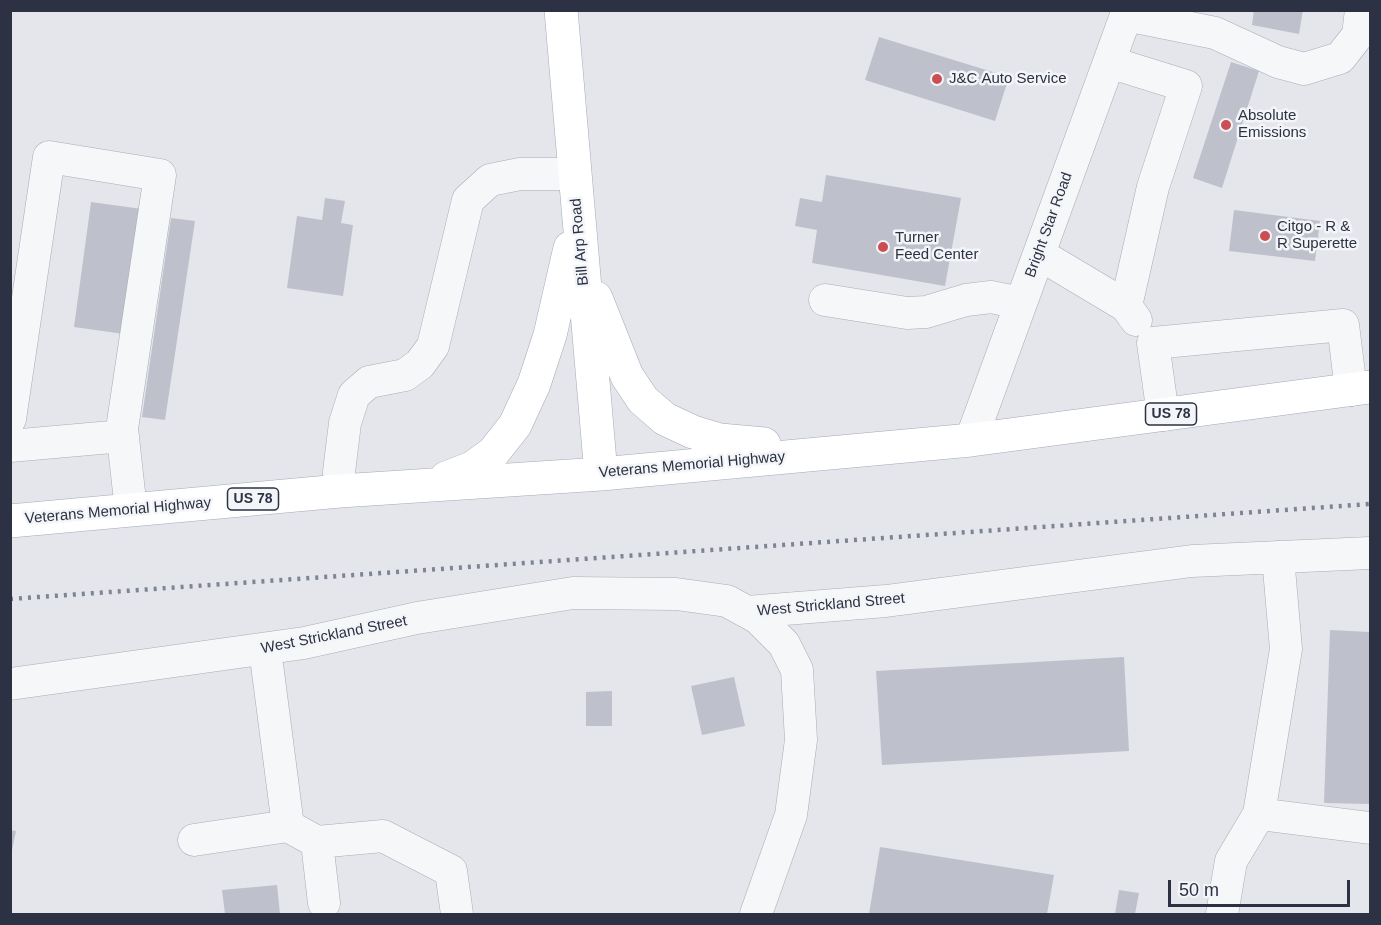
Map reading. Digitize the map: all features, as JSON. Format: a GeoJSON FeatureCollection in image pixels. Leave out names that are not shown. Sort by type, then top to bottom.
{"type":"FeatureCollection","features":[{"type":"Feature","properties":{"kind":"main road","name":"Bill Arp Road"},"geometry":{"type":"LineString","coordinates":[[561,10],[601,474]]}},
{"type":"Feature","properties":{"kind":"main road"},"geometry":{"type":"LineString","coordinates":[[427,485],[472,468],[493,453],[515,425],[534,384],[550,335],[577,213]]}},
{"type":"Feature","properties":{"kind":"main road"},"geometry":{"type":"LineString","coordinates":[[581,259],[627,376],[643,400],[665,419],[693,432],[720,440],[853,451]]}},
{"type":"Feature","properties":{"kind":"main road","name":"Veterans Memorial Highway"},"geometry":{"type":"LineString","coordinates":[[10,521],[340,491],[601,474],[971,440],[1361,389]]}},
{"type":"Feature","properties":{"kind":"street"},"geometry":{"type":"LineString","coordinates":[[1127,13],[1215,33],[1278,62],[1304,69],[1340,58],[1358,35],[1361,10]]}},
{"type":"Feature","properties":{"kind":"street","name":"Bright Star Road"},"geometry":{"type":"LineString","coordinates":[[971,440],[1127,13]]}},
{"type":"Feature","properties":{"kind":"street"},"geometry":{"type":"LineString","coordinates":[[1109,62],[1186,86],[1153,187],[1126,306]]}},
{"type":"Feature","properties":{"kind":"street"},"geometry":{"type":"LineString","coordinates":[[10,419],[49,157],[160,175],[123,436],[131,510]]}},
{"type":"Feature","properties":{"kind":"street"},"geometry":{"type":"LineString","coordinates":[[340,491],[339,472],[345,423],[354,395],[369,382],[405,375],[420,364],[433,346],[468,200],[490,180],[520,174],[574,174]]}},
{"type":"Feature","properties":{"kind":"street"},"geometry":{"type":"LineString","coordinates":[[1039,254],[1126,306],[1153,343],[1163,415]]}},
{"type":"Feature","properties":{"kind":"street"},"geometry":{"type":"LineString","coordinates":[[825,300],[907,313],[926,312],[966,300],[983,298],[1003,298],[1021,303]]}},
{"type":"Feature","properties":{"kind":"street"},"geometry":{"type":"LineString","coordinates":[[1153,343],[1343,325],[1361,389]]}},
{"type":"Feature","properties":{"kind":"street"},"geometry":{"type":"LineString","coordinates":[[10,446],[123,436]]}},
{"type":"Feature","properties":{"kind":"street","name":"West Strickland Street"},"geometry":{"type":"LineString","coordinates":[[10,684],[266,649],[417,618],[573,592],[676,594],[727,601],[747,612],[886,601],[1192,561],[1371,553]]}},
{"type":"Feature","properties":{"kind":"street"},"geometry":{"type":"LineString","coordinates":[[1222,915],[1231,861],[1259,814],[1286,649],[1278,557]]}},
{"type":"Feature","properties":{"kind":"street"},"geometry":{"type":"LineString","coordinates":[[747,612],[758,618],[784,644],[797,670],[801,740],[791,815],[756,915]]}},
{"type":"Feature","properties":{"kind":"street"},"geometry":{"type":"LineString","coordinates":[[266,649],[288,826]]}},
{"type":"Feature","properties":{"kind":"street"},"geometry":{"type":"LineString","coordinates":[[1259,814],[1371,828]]}},
{"type":"Feature","properties":{"kind":"street"},"geometry":{"type":"LineString","coordinates":[[194,840],[288,826],[317,842],[383,836],[451,871],[457,915]]}},
{"type":"Feature","properties":{"kind":"street"},"geometry":{"type":"LineString","coordinates":[[317,842],[324,903]]}},
{"type":"Feature","properties":{"kind":"building"},"geometry":{"type":"Polygon","coordinates":[[[1254,10],[1303,10],[1299,34],[1252,25],[1254,10]]]}},
{"type":"Feature","properties":{"kind":"building","name":"J&C Auto Service"},"geometry":{"type":"Polygon","coordinates":[[[879,37],[1009,77],[995,121],[865,80],[879,37]]]}},
{"type":"Feature","properties":{"kind":"building","name":"Absolute Emissions"},"geometry":{"type":"Polygon","coordinates":[[[1231,62],[1259,71],[1222,188],[1193,178],[1231,62]]]}},
{"type":"Feature","properties":{"kind":"building","name":"Turner Feed Center"},"geometry":{"type":"Polygon","coordinates":[[[826,175],[961,198],[945,286],[812,263],[817,230],[795,226],[800,198],[822,202],[826,175]]]}},
{"type":"Feature","properties":{"kind":"building"},"geometry":{"type":"Polygon","coordinates":[[[325,198],[345,201],[341,223],[353,225],[343,296],[287,288],[297,216],[322,220],[325,198]]]}},
{"type":"Feature","properties":{"kind":"building"},"geometry":{"type":"Polygon","coordinates":[[[91,202],[142,209],[124,334],[74,327],[91,202]]]}},
{"type":"Feature","properties":{"kind":"building"},"geometry":{"type":"Polygon","coordinates":[[[1234,210],[1320,221],[1315,261],[1229,251],[1234,210]]]}},
{"type":"Feature","properties":{"kind":"building"},"geometry":{"type":"Polygon","coordinates":[[[171,218],[195,221],[165,420],[142,417],[171,218]]]}},
{"type":"Feature","properties":{"kind":"building"},"geometry":{"type":"Polygon","coordinates":[[[1330,630],[1370,632],[1370,804],[1324,803],[1330,630]]]}},
{"type":"Feature","properties":{"kind":"building"},"geometry":{"type":"Polygon","coordinates":[[[1124,657],[1129,751],[882,765],[876,671],[1124,657]]]}},
{"type":"Feature","properties":{"kind":"building"},"geometry":{"type":"Polygon","coordinates":[[[734,677],[745,726],[702,735],[691,686],[734,677]]]}},
{"type":"Feature","properties":{"kind":"building"},"geometry":{"type":"Polygon","coordinates":[[[612,691],[612,726],[586,726],[586,692],[612,691]]]}},
{"type":"Feature","properties":{"kind":"building"},"geometry":{"type":"Polygon","coordinates":[[[10,830],[16,831],[12,850],[10,850],[10,830]]]}},
{"type":"Feature","properties":{"kind":"building"},"geometry":{"type":"Polygon","coordinates":[[[880,847],[1054,875],[1047,914],[869,914],[880,847]]]}},
{"type":"Feature","properties":{"kind":"building"},"geometry":{"type":"Polygon","coordinates":[[[277,885],[280,914],[225,914],[222,890],[277,885]]]}},
{"type":"Feature","properties":{"kind":"building"},"geometry":{"type":"Polygon","coordinates":[[[1119,890],[1139,893],[1135,914],[1115,914],[1119,890]]]}},
{"type":"Feature","properties":{"kind":"railway"},"geometry":{"type":"LineString","coordinates":[[10,599],[1370,504]]}},
{"type":"Feature","properties":{"kind":"place","name":"J&C Auto Service"},"geometry":{"type":"Point","coordinates":[937,79]}},
{"type":"Feature","properties":{"kind":"place","name":"Absolute Emissions"},"geometry":{"type":"Point","coordinates":[1226,125]}},
{"type":"Feature","properties":{"kind":"place","name":"Citgo - R & R Superette"},"geometry":{"type":"Point","coordinates":[1265,236]}},
{"type":"Feature","properties":{"kind":"place","name":"Turner Feed Center"},"geometry":{"type":"Point","coordinates":[883,247]}}]}
